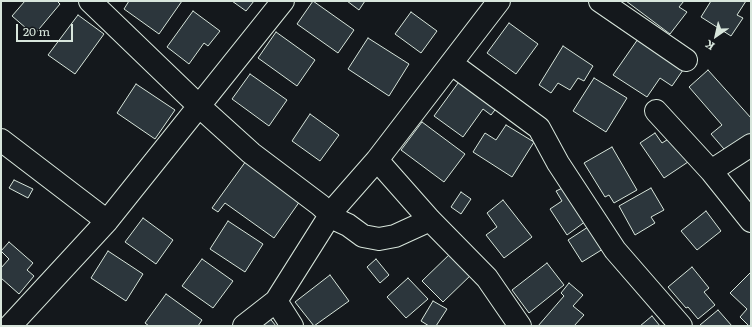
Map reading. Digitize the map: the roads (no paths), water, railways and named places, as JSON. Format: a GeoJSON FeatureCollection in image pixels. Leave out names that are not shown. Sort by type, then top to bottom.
{"type":"FeatureCollection","features":[{"type":"Feature","properties":{"kind":"street"},"geometry":{"type":"LineString","coordinates":[[90,1],[199,106],[251,153],[331,214],[335,219],[348,225],[363,236],[379,239],[395,236],[430,220]]}},
{"type":"Feature","properties":{"kind":"street"},"geometry":{"type":"LineString","coordinates":[[10,326],[108,221],[283,1]]}},
{"type":"Feature","properties":{"kind":"street"},"geometry":{"type":"LineString","coordinates":[[244,326],[276,301],[334,209],[377,160],[499,1]]}},
{"type":"Feature","properties":{"kind":"street"},"geometry":{"type":"LineString","coordinates":[[600,1],[686,60]]}},
{"type":"Feature","properties":{"kind":"street"},"geometry":{"type":"LineString","coordinates":[[452,64],[539,128],[558,163],[615,250],[681,326]]}},
{"type":"Feature","properties":{"kind":"street"},"geometry":{"type":"LineString","coordinates":[[656,111],[711,171],[751,221]]}},
{"type":"Feature","properties":{"kind":"street"},"geometry":{"type":"LineString","coordinates":[[1,140],[108,221]]}},
{"type":"Feature","properties":{"kind":"street"},"geometry":{"type":"LineString","coordinates":[[711,171],[751,144]]}},
{"type":"Feature","properties":{"kind":"street"},"geometry":{"type":"LineString","coordinates":[[377,160],[430,220],[486,278],[520,326]]}},
{"type":"Feature","properties":{"kind":"street"},"geometry":{"type":"LineString","coordinates":[[276,301],[292,326]]}}]}
